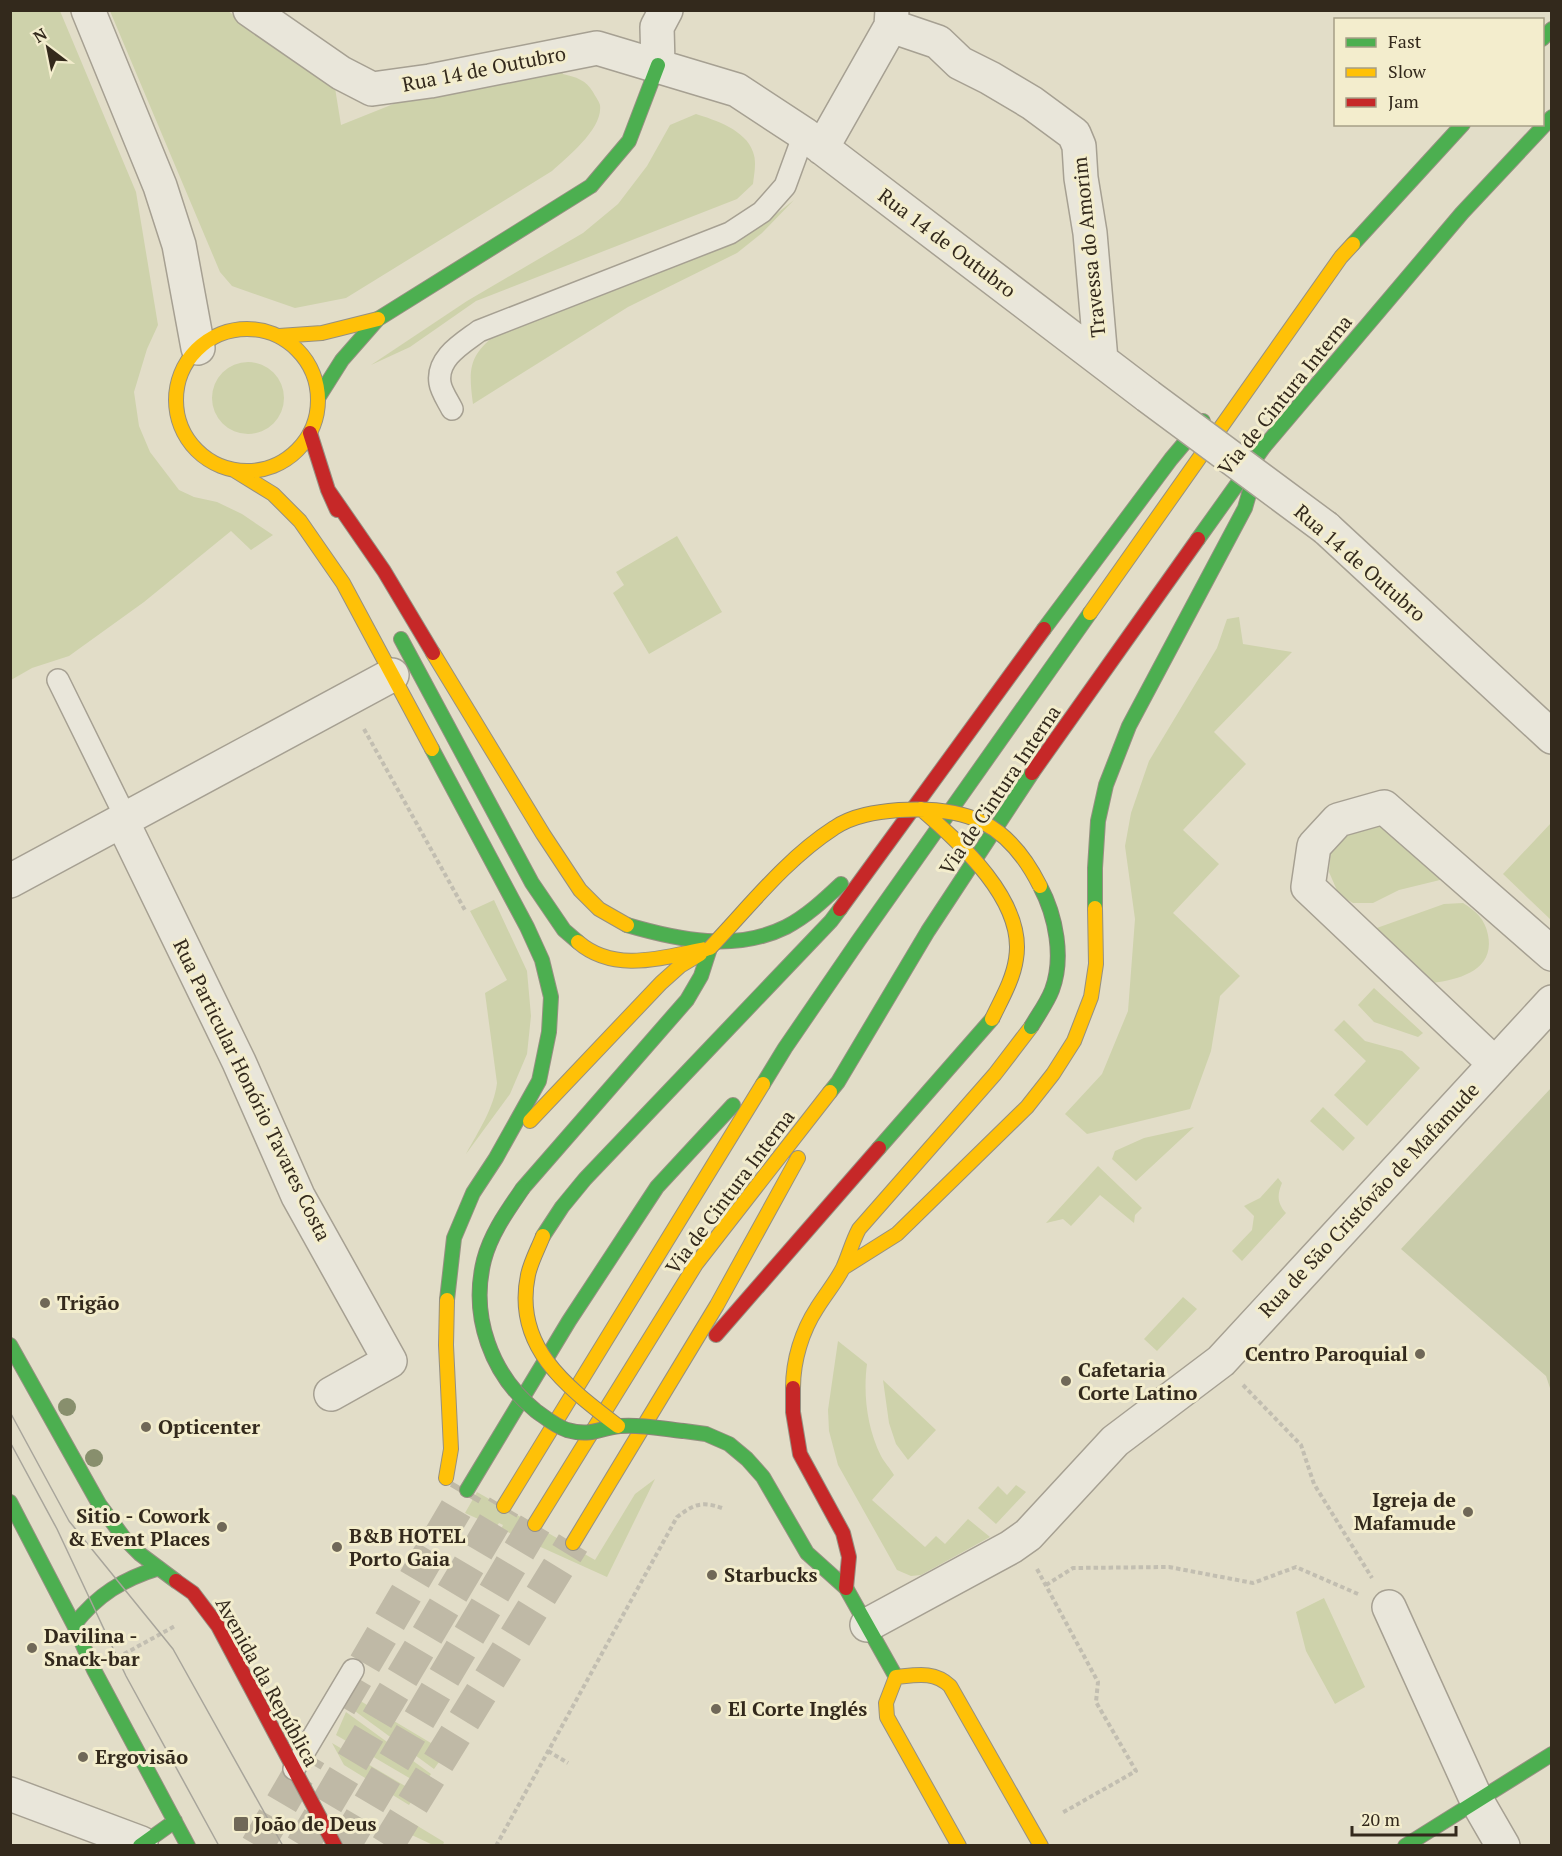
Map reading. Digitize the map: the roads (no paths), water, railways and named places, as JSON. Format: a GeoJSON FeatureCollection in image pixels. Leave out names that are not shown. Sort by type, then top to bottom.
{"type":"FeatureCollection","features":[{"type":"Feature","properties":{"kind":"main road"},"geometry":{"type":"LineString","coordinates":[[318,398],[342,360],[378,319],[591,186],[629,141],[657,65]]}},
{"type":"Feature","properties":{"kind":"main road","name":"Via de Cintura Interna"},"geometry":{"type":"LineString","coordinates":[[504,1506],[785,1048],[859,940],[1341,256],[1461,126]]}},
{"type":"Feature","properties":{"kind":"main road","name":"Via de Cintura Interna"},"geometry":{"type":"LineString","coordinates":[[535,1524],[696,1264],[838,1082],[928,931],[1028,779],[1263,448],[1462,213],[1543,126]]}},
{"type":"Feature","properties":{"kind":"main road"},"geometry":{"type":"LineString","coordinates":[[1238,380],[1341,256]]}},
{"type":"Feature","properties":{"kind":"main road"},"geometry":{"type":"LineString","coordinates":[[279,336],[322,333],[378,319]]}},
{"type":"Feature","properties":{"kind":"main road"},"geometry":{"type":"LineString","coordinates":[[234,470],[257,471],[278,464],[297,451],[310,433],[316,415],[318,398],[315,378],[307,361],[295,347],[279,336],[258,329],[237,329],[216,336],[198,348],[184,366],[176,387],[176,410],[182,431],[195,450],[213,463],[234,470],[273,494],[300,521],[342,583],[527,927],[542,960],[551,997],[549,1032],[539,1081],[496,1158],[473,1193],[454,1238],[447,1288],[446,1345],[451,1449],[446,1478]]}},
{"type":"Feature","properties":{"kind":"main road"},"geometry":{"type":"LineString","coordinates":[[618,1426],[561,1378],[538,1351],[528,1329],[524,1304],[528,1275],[543,1236],[585,1179],[831,921],[991,700],[1157,478],[1215,406]]}},
{"type":"Feature","properties":{"kind":"main road"},"geometry":{"type":"LineString","coordinates":[[310,433],[328,490],[360,560]]}},
{"type":"Feature","properties":{"kind":"main road"},"geometry":{"type":"LineString","coordinates":[[843,1268],[897,1234],[1019,1115],[1053,1074],[1074,1041],[1090,997],[1096,964],[1095,868],[1098,821],[1106,785],[1129,726],[1245,508],[1263,448]]}},
{"type":"Feature","properties":{"kind":"main road"},"geometry":{"type":"LineString","coordinates":[[328,490],[384,571],[543,834],[580,890],[599,909],[624,924],[655,933],[703,942],[751,939],[785,927],[815,908],[893,837]]}},
{"type":"Feature","properties":{"kind":"main road"},"geometry":{"type":"LineString","coordinates":[[392,622],[532,883],[564,930],[585,948],[612,960],[641,961],[710,948]]}},
{"type":"Feature","properties":{"kind":"main road"},"geometry":{"type":"LineString","coordinates":[[667,1390],[992,1019],[1009,982],[1017,951],[1011,920],[999,894],[960,844],[921,809]]}},
{"type":"Feature","properties":{"kind":"main road"},"geometry":{"type":"LineString","coordinates":[[496,1158],[661,983],[680,966],[710,948],[769,885],[837,825],[878,811],[921,809],[946,811],[968,815],[987,823],[1009,840],[1024,858],[1046,900],[1054,926],[1057,955],[1053,986],[1031,1027],[995,1074],[871,1214],[850,1246],[843,1268],[815,1311],[802,1337],[793,1378],[793,1412],[800,1454],[843,1533],[849,1557],[846,1588]]}},
{"type":"Feature","properties":{"kind":"main road"},"geometry":{"type":"LineString","coordinates":[[710,948],[701,976],[687,1000],[523,1188],[500,1222],[484,1259],[480,1286],[479,1308],[485,1339],[508,1383],[530,1408],[560,1428],[584,1434],[618,1426],[684,1431],[706,1434],[729,1444],[763,1477],[807,1553],[846,1588],[896,1677]]}},
{"type":"Feature","properties":{"kind":"main road"},"geometry":{"type":"LineString","coordinates":[[467,1490],[569,1321],[657,1187],[785,1048]]}},
{"type":"Feature","properties":{"kind":"main road"},"geometry":{"type":"LineString","coordinates":[[573,1543],[667,1390],[773,1207],[838,1082]]}},
{"type":"Feature","properties":{"kind":"main road","name":"Avenida da República"},"geometry":{"type":"LineString","coordinates":[[10,1345],[99,1504],[124,1538],[140,1554],[193,1593],[207,1609],[335,1845]]}},
{"type":"Feature","properties":{"kind":"main road"},"geometry":{"type":"LineString","coordinates":[[10,1502],[94,1670],[188,1845]]}},
{"type":"Feature","properties":{"kind":"main road"},"geometry":{"type":"LineString","coordinates":[[74,1626],[92,1603],[112,1587],[139,1574],[159,1568]]}},
{"type":"Feature","properties":{"kind":"main road"},"geometry":{"type":"LineString","coordinates":[[896,1677],[933,1674],[939,1676],[950,1686],[1041,1845]]}},
{"type":"Feature","properties":{"kind":"main road"},"geometry":{"type":"LineString","coordinates":[[896,1677],[920,1680],[930,1689]]}},
{"type":"Feature","properties":{"kind":"main road"},"geometry":{"type":"LineString","coordinates":[[896,1677],[886,1703],[887,1717],[959,1845]]}},
{"type":"Feature","properties":{"kind":"main road"},"geometry":{"type":"LineString","coordinates":[[1405,1845],[1551,1754]]}},
{"type":"Feature","properties":{"kind":"main road"},"geometry":{"type":"LineString","coordinates":[[140,1844],[175,1821]]}},
{"type":"Feature","properties":{"kind":"street"},"geometry":{"type":"LineString","coordinates":[[88,10],[160,186],[176,236],[198,348]]}},
{"type":"Feature","properties":{"kind":"street","name":"Rua 14 de Outubro"},"geometry":{"type":"LineString","coordinates":[[250,10],[341,72],[372,90],[597,48],[737,90],[813,141],[1148,396],[1326,528],[1551,735]]}},
{"type":"Feature","properties":{"kind":"street"},"geometry":{"type":"LineString","coordinates":[[657,65],[657,27],[666,10]]}},
{"type":"Feature","properties":{"kind":"street"},"geometry":{"type":"LineString","coordinates":[[813,141],[891,18]]}},
{"type":"Feature","properties":{"kind":"street","name":"Travessa do Amorim"},"geometry":{"type":"LineString","coordinates":[[891,18],[938,42],[960,63],[1032,103],[1074,134],[1079,146],[1081,178],[1090,233],[1101,360]]}},
{"type":"Feature","properties":{"kind":"street"},"geometry":{"type":"LineString","coordinates":[[10,881],[392,675]]}},
{"type":"Feature","properties":{"kind":"street"},"geometry":{"type":"LineString","coordinates":[[1495,1064],[1308,887],[1314,846],[1338,820],[1384,807],[1551,954]]}},
{"type":"Feature","properties":{"kind":"street","name":"Rua Particular Honório Tavares Costa"},"geometry":{"type":"LineString","coordinates":[[124,819],[239,1062],[298,1196],[390,1361],[331,1394]]}},
{"type":"Feature","properties":{"kind":"street","name":"Rua de São Cristóvão de Mafamude"},"geometry":{"type":"LineString","coordinates":[[867,1625],[1011,1548],[1028,1535],[1114,1441],[1221,1361],[1551,1002]]}},
{"type":"Feature","properties":{"kind":"street"},"geometry":{"type":"LineString","coordinates":[[1389,1607],[1477,1801],[1503,1845]]}},
{"type":"Feature","properties":{"kind":"street"},"geometry":{"type":"LineString","coordinates":[[10,1794],[140,1844]]}},
{"type":"Feature","properties":{"kind":"lane"},"geometry":{"type":"LineString","coordinates":[[452,409],[440,383],[441,365],[453,351],[479,331],[730,233],[762,212],[785,186],[813,141]]}},
{"type":"Feature","properties":{"kind":"lane"},"geometry":{"type":"LineString","coordinates":[[57,680],[124,819]]}},
{"type":"Feature","properties":{"kind":"lane"},"geometry":{"type":"LineString","coordinates":[[294,1769],[353,1670]]}},
{"type":"Feature","properties":{"kind":"tunnel"},"geometry":{"type":"LineString","coordinates":[[340,1706],[467,1490]]}},
{"type":"Feature","properties":{"kind":"tunnel"},"geometry":{"type":"LineString","coordinates":[[302,1846],[504,1506]]}},
{"type":"Feature","properties":{"kind":"tunnel"},"geometry":{"type":"LineString","coordinates":[[344,1846],[535,1524]]}},
{"type":"Feature","properties":{"kind":"tunnel"},"geometry":{"type":"LineString","coordinates":[[387,1846],[573,1543]]}},
{"type":"Feature","properties":{"kind":"tunnel"},"geometry":{"type":"LineString","coordinates":[[257,1846],[310,1755]]}},
{"type":"Feature","properties":{"kind":"tram line"},"geometry":{"type":"LineString","coordinates":[[10,1412],[69,1521],[173,1649],[283,1846]]}},
{"type":"Feature","properties":{"kind":"tram line"},"geometry":{"type":"LineString","coordinates":[[10,1442],[57,1529],[126,1676],[219,1846]]}},
{"type":"Feature","properties":{"kind":"place","name":"Trigão"},"geometry":{"type":"Point","coordinates":[45,1303]}},
{"type":"Feature","properties":{"kind":"place","name":"Centro Paroquial"},"geometry":{"type":"Point","coordinates":[1420,1354]}},
{"type":"Feature","properties":{"kind":"place","name":"Cafetaria Corte Latino"},"geometry":{"type":"Point","coordinates":[1066,1381]}},
{"type":"Feature","properties":{"kind":"place","name":"Opticenter"},"geometry":{"type":"Point","coordinates":[146,1427]}},
{"type":"Feature","properties":{"kind":"place","name":"Igreja de Mafamude"},"geometry":{"type":"Point","coordinates":[1468,1512]}},
{"type":"Feature","properties":{"kind":"place","name":"Sitio - Cowork & Event Places"},"geometry":{"type":"Point","coordinates":[222,1527]}},
{"type":"Feature","properties":{"kind":"place","name":"B&B HOTEL Porto Gaia"},"geometry":{"type":"Point","coordinates":[337,1547]}},
{"type":"Feature","properties":{"kind":"place","name":"Starbucks"},"geometry":{"type":"Point","coordinates":[712,1575]}},
{"type":"Feature","properties":{"kind":"place","name":"Davilina - Snack-bar"},"geometry":{"type":"Point","coordinates":[32,1648]}},
{"type":"Feature","properties":{"kind":"place","name":"El Corte Inglés"},"geometry":{"type":"Point","coordinates":[716,1709]}},
{"type":"Feature","properties":{"kind":"place","name":"Ergovisão"},"geometry":{"type":"Point","coordinates":[83,1757]}},
{"type":"Feature","properties":{"kind":"place","name":"João de Deus"},"geometry":{"type":"Point","coordinates":[241,1824]}}]}
